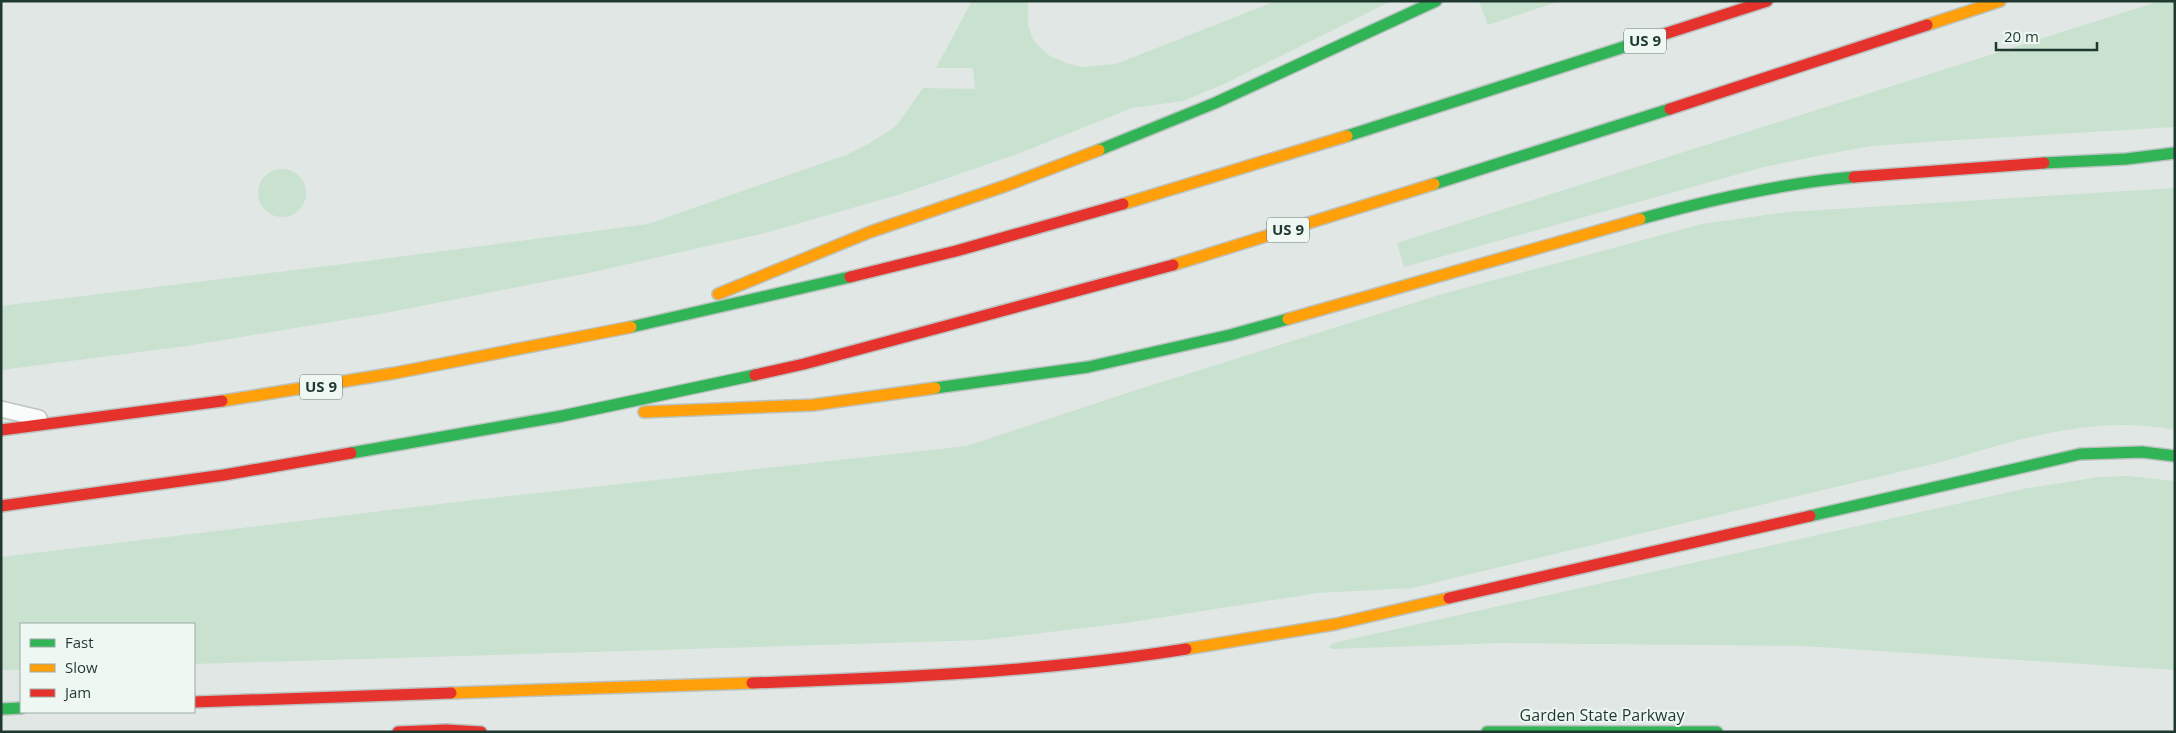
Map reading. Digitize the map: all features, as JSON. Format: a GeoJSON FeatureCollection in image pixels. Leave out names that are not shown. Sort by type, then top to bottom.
{"type":"FeatureCollection","features":[{"type":"Feature","properties":{"kind":"highway"},"geometry":{"type":"LineString","coordinates":[[637,327],[870,232],[996,189],[1142,134],[1215,103],[1436,1]]}},
{"type":"Feature","properties":{"kind":"highway","name":"US 9"},"geometry":{"type":"LineString","coordinates":[[1,430],[67,424],[344,384],[637,327],[981,244],[1411,118],[1767,1]]}},
{"type":"Feature","properties":{"kind":"highway","name":"US 9"},"geometry":{"type":"LineString","coordinates":[[1,506],[224,475],[562,416],[804,364],[1161,269],[1439,183],[2000,1]]}},
{"type":"Feature","properties":{"kind":"highway"},"geometry":{"type":"LineString","coordinates":[[562,416],[812,405],[1088,366],[1230,335],[1581,235],[1732,197],[1818,180],[2126,160],[2175,153]]}},
{"type":"Feature","properties":{"kind":"highway"},"geometry":{"type":"LineString","coordinates":[[2126,160],[2175,166]]}},
{"type":"Feature","properties":{"kind":"highway"},"geometry":{"type":"LineString","coordinates":[[195,702],[811,682],[981,673],[1129,658],[1345,622],[2062,458],[2110,452],[2142,452],[2175,456]]}},
{"type":"Feature","properties":{"kind":"highway"},"geometry":{"type":"LineString","coordinates":[[1,709],[20,708]]}},
{"type":"Feature","properties":{"kind":"highway"},"geometry":{"type":"LineString","coordinates":[[398,732],[481,732]]}},
{"type":"Feature","properties":{"kind":"highway","name":"Garden State Parkway"},"geometry":{"type":"LineString","coordinates":[[1487,732],[1717,732]]}},
{"type":"Feature","properties":{"kind":"lane"},"geometry":{"type":"LineString","coordinates":[[1,409],[67,424]]}},
{"type":"Feature","properties":{"kind":"green space"},"geometry":{"type":"Polygon","coordinates":[[[972,1],[1028,1],[1028,26],[1034,42],[1050,56],[1066,63],[1083,67],[1116,64],[1276,1],[1391,1],[1224,84],[1183,101],[1132,108],[1020,153],[901,194],[765,233],[584,274],[385,313],[186,346],[1,370],[1,306],[648,224],[846,155],[870,143],[896,126],[923,88],[975,89],[973,68],[936,68],[972,1]]]}},
{"type":"Feature","properties":{"kind":"green space"},"geometry":{"type":"Polygon","coordinates":[[[1479,1],[1560,1],[1488,25],[1479,1]]]}},
{"type":"Feature","properties":{"kind":"green space"},"geometry":{"type":"Polygon","coordinates":[[[2160,1],[2175,1],[2175,127],[1871,146],[1764,167],[1404,267],[1397,243],[2160,1]]]}},
{"type":"Feature","properties":{"kind":"green space"},"geometry":{"type":"Polygon","coordinates":[[[282,169],[291,171],[299,176],[304,184],[306,193],[304,202],[299,210],[291,215],[282,217],[273,215],[265,210],[260,202],[258,193],[260,184],[265,176],[273,171],[282,169]]]}},
{"type":"Feature","properties":{"kind":"green space"},"geometry":{"type":"Polygon","coordinates":[[[2175,188],[2175,430],[2146,426],[2116,425],[2058,431],[2029,437],[1945,461],[1412,588],[1317,593],[1126,623],[982,640],[195,664],[195,623],[20,623],[20,670],[1,670],[1,557],[473,500],[967,446],[1133,391],[1439,295],[1702,224],[1788,212],[2175,188]]]}},
{"type":"Feature","properties":{"kind":"green space"},"geometry":{"type":"Polygon","coordinates":[[[2128,476],[2175,481],[2175,670],[1803,646],[1502,643],[1333,649],[1328,647],[1334,643],[2028,488],[2099,477],[2128,476]]]}},
{"type":"Feature","properties":{"kind":"traffic: fast"},"geometry":{"type":"LineString","coordinates":[[1099,150],[1215,103],[1436,1]]}},
{"type":"Feature","properties":{"kind":"traffic: fast"},"geometry":{"type":"LineString","coordinates":[[1347,136],[1655,37]]}},
{"type":"Feature","properties":{"kind":"traffic: fast"},"geometry":{"type":"LineString","coordinates":[[1434,184],[1670,109]]}},
{"type":"Feature","properties":{"kind":"traffic: fast"},"geometry":{"type":"LineString","coordinates":[[2044,163],[2126,159],[2175,153]]}},
{"type":"Feature","properties":{"kind":"traffic: fast"},"geometry":{"type":"LineString","coordinates":[[1640,219],[1746,193],[1800,183],[1854,177]]}},
{"type":"Feature","properties":{"kind":"traffic: fast"},"geometry":{"type":"LineString","coordinates":[[631,327],[850,277]]}},
{"type":"Feature","properties":{"kind":"traffic: fast"},"geometry":{"type":"LineString","coordinates":[[935,388],[1088,367],[1230,335],[1288,319]]}},
{"type":"Feature","properties":{"kind":"traffic: fast"},"geometry":{"type":"LineString","coordinates":[[351,453],[562,416],[755,375]]}},
{"type":"Feature","properties":{"kind":"traffic: fast"},"geometry":{"type":"LineString","coordinates":[[1810,516],[2080,454],[2142,452],[2175,456]]}},
{"type":"Feature","properties":{"kind":"traffic: fast"},"geometry":{"type":"LineString","coordinates":[[1,709],[20,708]]}},
{"type":"Feature","properties":{"kind":"traffic: fast"},"geometry":{"type":"LineString","coordinates":[[1487,732],[1717,732]]}},
{"type":"Feature","properties":{"kind":"traffic: slow"},"geometry":{"type":"LineString","coordinates":[[1927,25],[2000,1]]}},
{"type":"Feature","properties":{"kind":"traffic: slow"},"geometry":{"type":"LineString","coordinates":[[1123,204],[1347,136]]}},
{"type":"Feature","properties":{"kind":"traffic: slow"},"geometry":{"type":"LineString","coordinates":[[718,294],[870,232],[1005,186],[1099,150]]}},
{"type":"Feature","properties":{"kind":"traffic: slow"},"geometry":{"type":"LineString","coordinates":[[1173,265],[1434,184]]}},
{"type":"Feature","properties":{"kind":"traffic: slow"},"geometry":{"type":"LineString","coordinates":[[1288,319],[1640,219]]}},
{"type":"Feature","properties":{"kind":"traffic: slow"},"geometry":{"type":"LineString","coordinates":[[222,401],[395,373],[631,327]]}},
{"type":"Feature","properties":{"kind":"traffic: slow"},"geometry":{"type":"LineString","coordinates":[[644,412],[813,405],[935,388]]}},
{"type":"Feature","properties":{"kind":"traffic: slow"},"geometry":{"type":"LineString","coordinates":[[1186,649],[1336,624],[1449,598]]}},
{"type":"Feature","properties":{"kind":"traffic: slow"},"geometry":{"type":"LineString","coordinates":[[451,693],[752,683]]}},
{"type":"Feature","properties":{"kind":"traffic: jam"},"geometry":{"type":"LineString","coordinates":[[1655,37],[1767,1]]}},
{"type":"Feature","properties":{"kind":"traffic: jam"},"geometry":{"type":"LineString","coordinates":[[1670,109],[1927,25]]}},
{"type":"Feature","properties":{"kind":"traffic: jam"},"geometry":{"type":"LineString","coordinates":[[1854,177],[2044,163]]}},
{"type":"Feature","properties":{"kind":"traffic: jam"},"geometry":{"type":"LineString","coordinates":[[850,277],[956,251],[1123,204]]}},
{"type":"Feature","properties":{"kind":"traffic: jam"},"geometry":{"type":"LineString","coordinates":[[755,375],[804,364],[1173,265]]}},
{"type":"Feature","properties":{"kind":"traffic: jam"},"geometry":{"type":"LineString","coordinates":[[1,430],[222,401]]}},
{"type":"Feature","properties":{"kind":"traffic: jam"},"geometry":{"type":"LineString","coordinates":[[1,506],[224,475],[351,453]]}},
{"type":"Feature","properties":{"kind":"traffic: jam"},"geometry":{"type":"LineString","coordinates":[[1449,598],[1810,516]]}},
{"type":"Feature","properties":{"kind":"traffic: jam"},"geometry":{"type":"LineString","coordinates":[[752,683],[861,679],[1024,669],[1186,649]]}},
{"type":"Feature","properties":{"kind":"traffic: jam"},"geometry":{"type":"LineString","coordinates":[[195,702],[451,693]]}},
{"type":"Feature","properties":{"kind":"traffic: jam"},"geometry":{"type":"LineString","coordinates":[[398,732],[446,730],[481,732]]}}]}
